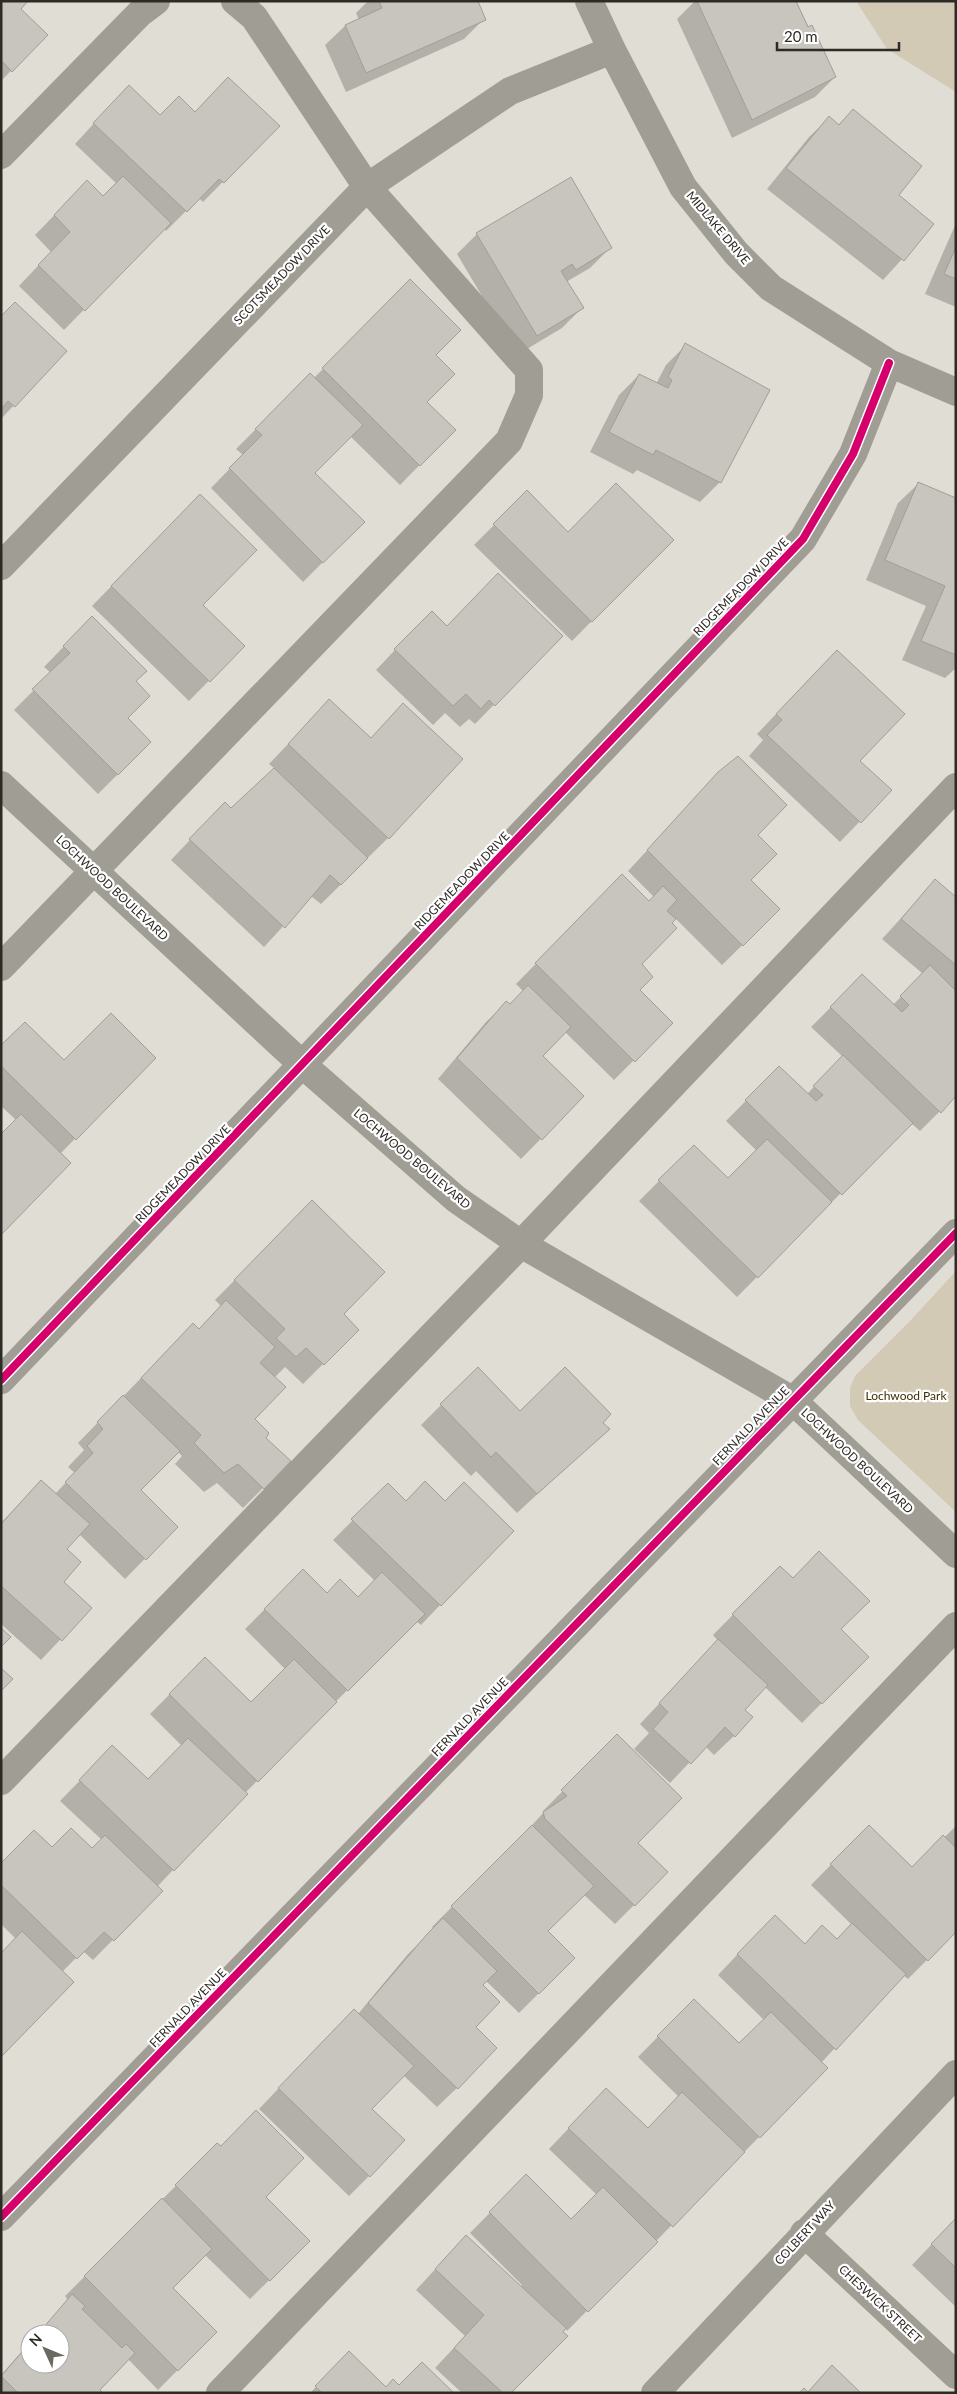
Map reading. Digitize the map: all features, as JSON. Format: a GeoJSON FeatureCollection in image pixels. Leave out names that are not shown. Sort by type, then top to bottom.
{"type":"FeatureCollection","features":[{"type":"Feature","properties":{"kind":"street"},"geometry":{"type":"LineString","coordinates":[[1,154],[140,13],[156,1]]}},
{"type":"Feature","properties":{"kind":"street"},"geometry":{"type":"LineString","coordinates":[[1,967],[508,441],[529,395],[528,370],[367,187],[254,17],[235,1]]}},
{"type":"Feature","properties":{"kind":"street","name":"MIDLAKE DRIVE"},"geometry":{"type":"LineString","coordinates":[[589,1],[612,50],[683,187],[736,253],[771,288],[889,363],[956,392]]}},
{"type":"Feature","properties":{"kind":"street","name":"SCOTSMEADOW DRIVE"},"geometry":{"type":"LineString","coordinates":[[1,566],[367,187],[510,91],[612,50]]}},
{"type":"Feature","properties":{"kind":"street","name":"RIDGEMEADOW DRIVE"},"geometry":{"type":"LineString","coordinates":[[1,1380],[803,539],[853,454],[889,363]]}},
{"type":"Feature","properties":{"kind":"street","name":"LOCHWOOD BOULEVARD"},"geometry":{"type":"LineString","coordinates":[[1,785],[303,1065],[456,1199],[521,1244],[792,1400],[956,1554]]}},
{"type":"Feature","properties":{"kind":"street"},"geometry":{"type":"LineString","coordinates":[[1,1780],[521,1244],[956,786]]}},
{"type":"Feature","properties":{"kind":"street","name":"FERNALD AVENUE"},"geometry":{"type":"LineString","coordinates":[[1,2218],[956,1233]]}},
{"type":"Feature","properties":{"kind":"street"},"geometry":{"type":"LineString","coordinates":[[220,2393],[956,1626]]}},
{"type":"Feature","properties":{"kind":"street","name":"COLBERT WAY"},"geometry":{"type":"LineString","coordinates":[[655,2393],[956,2074]]}},
{"type":"Feature","properties":{"kind":"street","name":"CHESWICK STREET"},"geometry":{"type":"LineString","coordinates":[[804,2233],[956,2375]]}},
{"type":"Feature","properties":{"kind":"green space"},"geometry":{"type":"Polygon","coordinates":[[[856,1],[956,1],[956,92],[887,49],[856,1]]]}},
{"type":"Feature","properties":{"kind":"green space","name":"Lochwood Park"},"geometry":{"type":"Polygon","coordinates":[[[956,1271],[956,1512],[858,1420],[850,1406],[850,1388],[855,1376],[911,1320],[956,1271]]]}},
{"type":"Feature","properties":{"kind":"building"},"geometry":{"type":"Polygon","coordinates":[[[1,1],[28,1],[21,9],[48,35],[12,72],[3,62],[1,64],[1,1]]]}},
{"type":"Feature","properties":{"kind":"building"},"geometry":{"type":"Polygon","coordinates":[[[379,1],[478,1],[486,20],[366,73],[345,25],[382,8],[379,1]]]}},
{"type":"Feature","properties":{"kind":"building"},"geometry":{"type":"Polygon","coordinates":[[[697,1],[796,1],[808,27],[812,25],[836,77],[752,120],[697,1]]]}},
{"type":"Feature","properties":{"kind":"building"},"geometry":{"type":"Polygon","coordinates":[[[228,77],[280,126],[224,183],[219,179],[187,212],[93,123],[129,85],[160,115],[179,96],[195,112],[228,77]]]}},
{"type":"Feature","properties":{"kind":"building"},"geometry":{"type":"Polygon","coordinates":[[[853,109],[922,166],[899,195],[934,224],[904,261],[786,168],[829,116],[839,125],[853,109]]]}},
{"type":"Feature","properties":{"kind":"building"},"geometry":{"type":"Polygon","coordinates":[[[123,176],[171,223],[85,311],[38,265],[70,232],[54,215],[87,180],[103,196],[123,176]]]}},
{"type":"Feature","properties":{"kind":"building"},"geometry":{"type":"Polygon","coordinates":[[[571,177],[612,248],[576,270],[572,264],[561,271],[584,308],[537,336],[476,233],[571,177]]]}},
{"type":"Feature","properties":{"kind":"building"},"geometry":{"type":"Polygon","coordinates":[[[956,247],[956,279],[944,274],[956,247]]]}},
{"type":"Feature","properties":{"kind":"building"},"geometry":{"type":"Polygon","coordinates":[[[410,279],[461,330],[436,355],[455,374],[427,402],[456,430],[420,466],[322,368],[410,279]]]}},
{"type":"Feature","properties":{"kind":"building"},"geometry":{"type":"Polygon","coordinates":[[[15,302],[67,351],[15,407],[8,401],[1,409],[1,316],[15,302]]]}},
{"type":"Feature","properties":{"kind":"building"},"geometry":{"type":"Polygon","coordinates":[[[685,343],[770,390],[721,483],[656,450],[653,455],[609,432],[639,374],[668,388],[672,380],[668,377],[685,343]]]}},
{"type":"Feature","properties":{"kind":"building"},"geometry":{"type":"Polygon","coordinates":[[[310,373],[363,425],[315,473],[365,522],[323,563],[229,468],[262,435],[255,429],[310,373]]]}},
{"type":"Feature","properties":{"kind":"building"},"geometry":{"type":"Polygon","coordinates":[[[918,482],[956,498],[956,655],[921,641],[945,586],[885,560],[918,482]]]}},
{"type":"Feature","properties":{"kind":"building"},"geometry":{"type":"Polygon","coordinates":[[[616,483],[674,540],[592,622],[493,524],[527,490],[568,532],[616,483]]]}},
{"type":"Feature","properties":{"kind":"building"},"geometry":{"type":"Polygon","coordinates":[[[200,494],[257,550],[203,605],[245,646],[210,682],[111,586],[200,494]]]}},
{"type":"Feature","properties":{"kind":"building"},"geometry":{"type":"Polygon","coordinates":[[[498,573],[563,636],[495,706],[489,700],[481,709],[466,694],[453,706],[394,649],[432,611],[447,626],[498,573]]]}},
{"type":"Feature","properties":{"kind":"building"},"geometry":{"type":"Polygon","coordinates":[[[92,616],[147,671],[136,681],[150,696],[128,718],[151,742],[118,775],[32,689],[70,653],[63,646],[92,616]]]}},
{"type":"Feature","properties":{"kind":"building"},"geometry":{"type":"Polygon","coordinates":[[[837,650],[905,714],[860,761],[892,790],[861,823],[767,735],[782,720],[776,714],[837,650]]]}},
{"type":"Feature","properties":{"kind":"building"},"geometry":{"type":"Polygon","coordinates":[[[329,699],[371,738],[403,703],[463,759],[389,839],[288,744],[329,699]]]}},
{"type":"Feature","properties":{"kind":"building"},"geometry":{"type":"Polygon","coordinates":[[[738,756],[787,805],[758,835],[777,854],[751,880],[780,909],[743,946],[647,850],[718,772],[738,756]]]}},
{"type":"Feature","properties":{"kind":"building"},"geometry":{"type":"Polygon","coordinates":[[[274,768],[368,858],[341,885],[330,875],[285,928],[189,839],[225,802],[231,808],[274,768]]]}},
{"type":"Feature","properties":{"kind":"building"},"geometry":{"type":"Polygon","coordinates":[[[622,874],[649,901],[663,886],[677,900],[667,911],[676,919],[672,923],[677,928],[642,964],[653,977],[640,990],[673,1023],[635,1062],[535,963],[622,874]]]}},
{"type":"Feature","properties":{"kind":"building"},"geometry":{"type":"Polygon","coordinates":[[[935,879],[956,897],[956,965],[901,919],[935,879]]]}},
{"type":"Feature","properties":{"kind":"building"},"geometry":{"type":"Polygon","coordinates":[[[930,965],[956,991],[956,1096],[941,1113],[830,1007],[862,974],[902,1012],[909,1005],[900,996],[930,965]]]}},
{"type":"Feature","properties":{"kind":"building"},"geometry":{"type":"Polygon","coordinates":[[[528,985],[571,1027],[543,1056],[584,1096],[542,1140],[457,1058],[506,1001],[510,1004],[528,985]]]}},
{"type":"Feature","properties":{"kind":"building"},"geometry":{"type":"Polygon","coordinates":[[[111,1013],[156,1058],[76,1140],[1,1066],[1,1045],[25,1022],[64,1060],[111,1013]]]}},
{"type":"Feature","properties":{"kind":"building"},"geometry":{"type":"Polygon","coordinates":[[[843,1055],[913,1123],[842,1195],[745,1100],[779,1066],[816,1101],[823,1095],[813,1086],[843,1055]]]}},
{"type":"Feature","properties":{"kind":"building"},"geometry":{"type":"Polygon","coordinates":[[[21,1114],[71,1163],[1,1235],[1,1134],[21,1114]]]}},
{"type":"Feature","properties":{"kind":"building"},"geometry":{"type":"Polygon","coordinates":[[[767,1139],[832,1202],[758,1278],[658,1180],[694,1145],[728,1178],[767,1139]]]}},
{"type":"Feature","properties":{"kind":"building"},"geometry":{"type":"Polygon","coordinates":[[[312,1200],[385,1272],[344,1314],[359,1330],[324,1365],[306,1348],[296,1357],[276,1338],[285,1329],[234,1280],[312,1200]]]}},
{"type":"Feature","properties":{"kind":"building"},"geometry":{"type":"Polygon","coordinates":[[[226,1300],[275,1347],[260,1363],[286,1387],[255,1419],[269,1433],[266,1438],[291,1461],[264,1489],[238,1464],[224,1473],[194,1443],[201,1435],[141,1378],[193,1323],[199,1329],[226,1300]]]}},
{"type":"Feature","properties":{"kind":"building"},"geometry":{"type":"Polygon","coordinates":[[[478,1367],[520,1411],[565,1367],[611,1414],[603,1423],[610,1429],[537,1494],[496,1452],[491,1457],[440,1404],[478,1367]]]}},
{"type":"Feature","properties":{"kind":"building"},"geometry":{"type":"Polygon","coordinates":[[[123,1395],[180,1451],[141,1490],[178,1527],[146,1560],[65,1482],[93,1453],[87,1446],[103,1429],[97,1422],[123,1395]]]}},
{"type":"Feature","properties":{"kind":"building"},"geometry":{"type":"Polygon","coordinates":[[[41,1480],[90,1524],[67,1549],[81,1562],[64,1582],[92,1608],[62,1641],[1,1586],[1,1524],[41,1480]]]}},
{"type":"Feature","properties":{"kind":"building"},"geometry":{"type":"Polygon","coordinates":[[[425,1481],[445,1501],[464,1482],[514,1531],[441,1606],[351,1519],[388,1483],[406,1501],[425,1481]]]}},
{"type":"Feature","properties":{"kind":"building"},"geometry":{"type":"Polygon","coordinates":[[[819,1551],[870,1601],[841,1629],[869,1657],[822,1704],[732,1614],[780,1566],[793,1578],[819,1551]]]}},
{"type":"Feature","properties":{"kind":"building"},"geometry":{"type":"Polygon","coordinates":[[[303,1569],[327,1593],[340,1579],[358,1597],[382,1572],[425,1614],[348,1691],[264,1609],[303,1569]]]}},
{"type":"Feature","properties":{"kind":"building"},"geometry":{"type":"Polygon","coordinates":[[[1,1628],[11,1637],[1,1647],[1,1628]]]}},
{"type":"Feature","properties":{"kind":"building"},"geometry":{"type":"Polygon","coordinates":[[[718,1639],[768,1685],[745,1710],[753,1717],[735,1737],[725,1727],[691,1764],[653,1729],[668,1712],[659,1703],[718,1639]]]}},
{"type":"Feature","properties":{"kind":"building"},"geometry":{"type":"Polygon","coordinates":[[[205,1657],[251,1702],[294,1659],[337,1702],[258,1782],[169,1694],[205,1657]]]}},
{"type":"Feature","properties":{"kind":"building"},"geometry":{"type":"Polygon","coordinates":[[[1,1668],[13,1679],[1,1691],[1,1668]]]}},
{"type":"Feature","properties":{"kind":"building"},"geometry":{"type":"Polygon","coordinates":[[[617,1734],[682,1798],[638,1843],[668,1872],[635,1906],[545,1819],[543,1812],[567,1796],[561,1790],[617,1734]]]}},
{"type":"Feature","properties":{"kind":"building"},"geometry":{"type":"Polygon","coordinates":[[[188,1738],[248,1794],[174,1871],[79,1780],[112,1745],[148,1779],[188,1738]]]}},
{"type":"Feature","properties":{"kind":"building"},"geometry":{"type":"Polygon","coordinates":[[[532,1825],[594,1886],[548,1931],[575,1958],[539,1994],[451,1906],[532,1825]]]}},
{"type":"Feature","properties":{"kind":"building"},"geometry":{"type":"Polygon","coordinates":[[[869,1825],[912,1867],[943,1835],[956,1848],[956,1932],[928,1961],[830,1864],[869,1825]]]}},
{"type":"Feature","properties":{"kind":"building"},"geometry":{"type":"Polygon","coordinates":[[[71,1828],[92,1848],[105,1835],[163,1891],[114,1941],[104,1932],[77,1959],[1,1885],[1,1863],[34,1830],[52,1847],[71,1828]]]}},
{"type":"Feature","properties":{"kind":"building"},"geometry":{"type":"Polygon","coordinates":[[[775,1915],[805,1944],[822,1925],[837,1939],[852,1923],[906,1974],[836,2050],[737,1954],[775,1915]]]}},
{"type":"Feature","properties":{"kind":"building"},"geometry":{"type":"Polygon","coordinates":[[[443,1918],[497,1971],[483,1985],[500,2002],[476,2027],[497,2048],[458,2089],[368,2003],[443,1918]]]}},
{"type":"Feature","properties":{"kind":"building"},"geometry":{"type":"Polygon","coordinates":[[[22,1931],[74,1982],[1,2057],[1,1953],[22,1931]]]}},
{"type":"Feature","properties":{"kind":"building"},"geometry":{"type":"Polygon","coordinates":[[[694,1999],[739,2043],[771,2012],[828,2068],[760,2138],[657,2036],[694,1999]]]}},
{"type":"Feature","properties":{"kind":"building"},"geometry":{"type":"Polygon","coordinates":[[[354,2009],[414,2066],[372,2109],[405,2140],[370,2177],[278,2088],[354,2009]]]}},
{"type":"Feature","properties":{"kind":"building"},"geometry":{"type":"Polygon","coordinates":[[[606,2088],[648,2128],[682,2092],[745,2152],[673,2227],[568,2128],[606,2088]]]}},
{"type":"Feature","properties":{"kind":"building"},"geometry":{"type":"Polygon","coordinates":[[[256,2110],[304,2158],[266,2197],[310,2241],[270,2281],[175,2185],[217,2143],[221,2146],[256,2110]]]}},
{"type":"Feature","properties":{"kind":"building"},"geometry":{"type":"Polygon","coordinates":[[[526,2174],[571,2219],[603,2187],[658,2242],[588,2312],[489,2212],[526,2174]]]}},
{"type":"Feature","properties":{"kind":"building"},"geometry":{"type":"Polygon","coordinates":[[[162,2198],[212,2249],[173,2288],[217,2332],[178,2371],[84,2276],[162,2198]]]}},
{"type":"Feature","properties":{"kind":"building"},"geometry":{"type":"Polygon","coordinates":[[[956,2218],[956,2268],[931,2244],[956,2218]]]}},
{"type":"Feature","properties":{"kind":"building"},"geometry":{"type":"Polygon","coordinates":[[[466,2235],[566,2328],[563,2332],[568,2336],[511,2393],[503,2393],[454,2348],[484,2315],[435,2269],[466,2235]]]}},
{"type":"Feature","properties":{"kind":"building"},"geometry":{"type":"Polygon","coordinates":[[[72,2294],[85,2306],[82,2309],[122,2348],[126,2344],[135,2353],[100,2390],[103,2393],[18,2393],[1,2376],[20,2354],[20,2374],[70,2374],[70,2324],[46,2324],[72,2294]]]}},
{"type":"Feature","properties":{"kind":"building"},"geometry":{"type":"Polygon","coordinates":[[[349,2351],[386,2387],[393,2379],[399,2385],[422,2362],[454,2393],[322,2393],[315,2386],[349,2351]]]}},
{"type":"Feature","properties":{"kind":"building"},"geometry":{"type":"Polygon","coordinates":[[[832,2365],[861,2393],[799,2393],[804,2388],[808,2392],[832,2365]]]}},
{"type":"Feature","properties":{"kind":"cycle path"},"geometry":{"type":"LineString","coordinates":[[1,1380],[803,539],[853,454],[889,363]]}},
{"type":"Feature","properties":{"kind":"cycle path"},"geometry":{"type":"LineString","coordinates":[[1,2217],[956,1233]]}}]}
